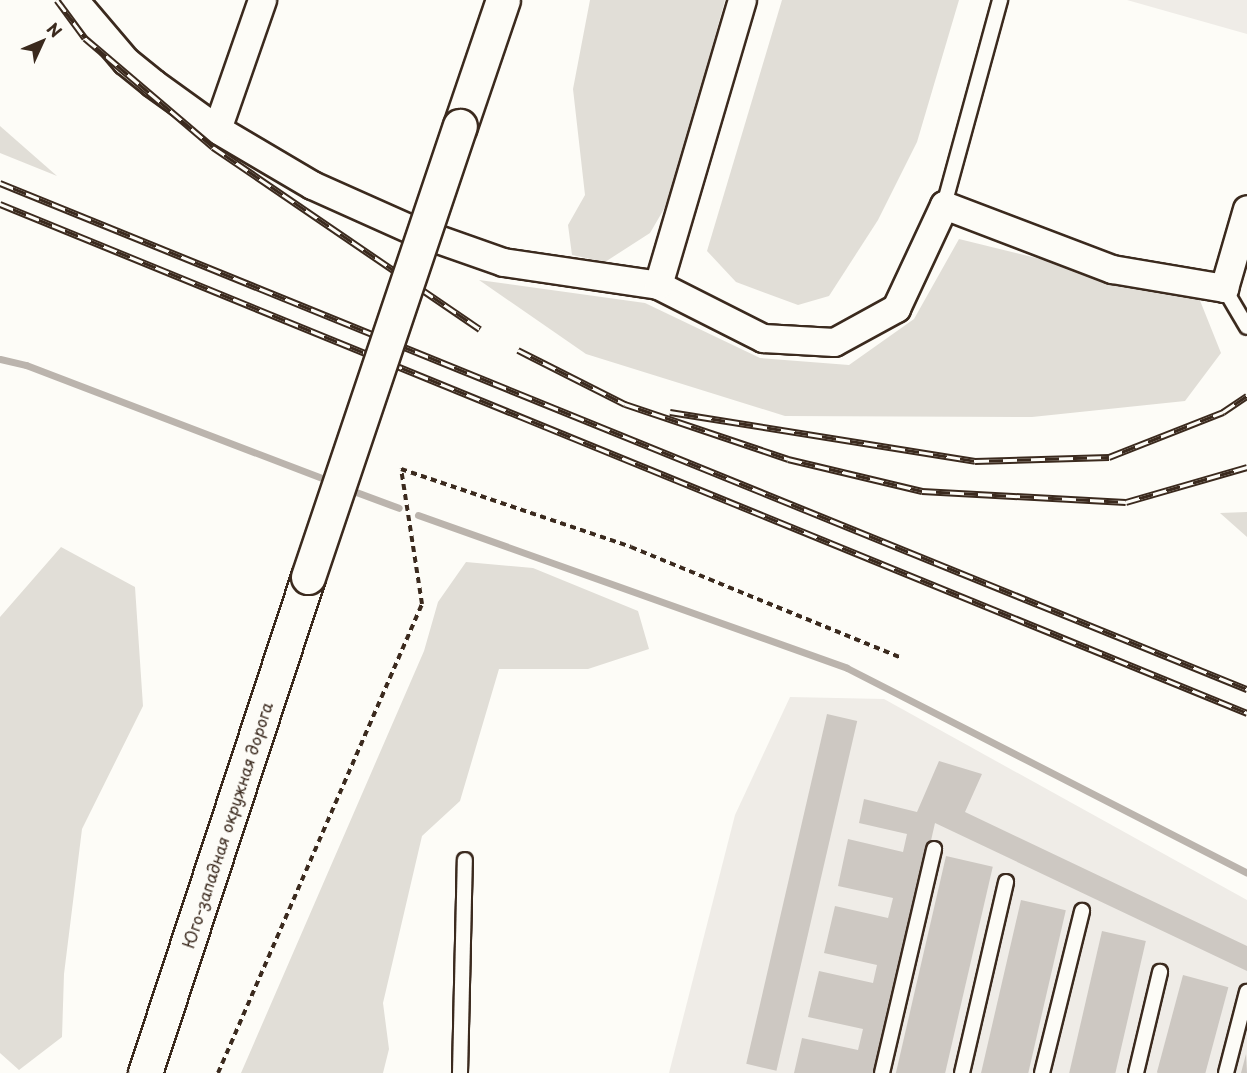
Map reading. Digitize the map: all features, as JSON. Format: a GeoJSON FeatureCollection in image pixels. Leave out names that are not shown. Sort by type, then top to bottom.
{"type":"FeatureCollection","features":[{"type":"Feature","properties":{"kind":"highway","name":"Юго-западная окружная дорога"},"geometry":{"type":"LineString","coordinates":[[145,1073],[308,577],[503,0]]}},
{"type":"Feature","properties":{"kind":"street"},"geometry":{"type":"LineString","coordinates":[[74,0],[126,61],[217,129],[312,185],[414,231],[503,262],[658,285],[763,338],[834,342],[896,308],[944,205],[1112,269],[1224,288],[1247,209]]}},
{"type":"Feature","properties":{"kind":"street"},"geometry":{"type":"LineString","coordinates":[[217,129],[262,0]]}},
{"type":"Feature","properties":{"kind":"street"},"geometry":{"type":"LineString","coordinates":[[658,285],[742,0]]}},
{"type":"Feature","properties":{"kind":"lane"},"geometry":{"type":"LineString","coordinates":[[944,205],[1000,0]]}},
{"type":"Feature","properties":{"kind":"lane"},"geometry":{"type":"LineString","coordinates":[[1224,288],[1247,327]]}},
{"type":"Feature","properties":{"kind":"lane"},"geometry":{"type":"LineString","coordinates":[[882,1073],[934,849]]}},
{"type":"Feature","properties":{"kind":"lane"},"geometry":{"type":"LineString","coordinates":[[460,1073],[465,860]]}},
{"type":"Feature","properties":{"kind":"lane"},"geometry":{"type":"LineString","coordinates":[[962,1073],[1006,882]]}},
{"type":"Feature","properties":{"kind":"lane"},"geometry":{"type":"LineString","coordinates":[[1042,1073],[1082,911]]}},
{"type":"Feature","properties":{"kind":"lane"},"geometry":{"type":"LineString","coordinates":[[1137,1073],[1161,972]]}},
{"type":"Feature","properties":{"kind":"lane"},"geometry":{"type":"LineString","coordinates":[[1226,1073],[1247,992]]}},
{"type":"Feature","properties":{"kind":"path"},"geometry":{"type":"LineString","coordinates":[[218,1073],[422,604],[401,469],[631,547],[902,658]]}},
{"type":"Feature","properties":{"kind":"shaded area"},"geometry":{"type":"Polygon","coordinates":[[[590,0],[725,0],[678,172],[664,209],[650,233],[605,262],[572,255],[568,225],[585,195],[573,89],[590,0]]]}},
{"type":"Feature","properties":{"kind":"shaded area"},"geometry":{"type":"Polygon","coordinates":[[[782,0],[959,0],[917,142],[878,220],[829,296],[798,305],[736,282],[707,251],[782,0]]]}},
{"type":"Feature","properties":{"kind":"shaded area"},"geometry":{"type":"Polygon","coordinates":[[[1127,0],[1247,0],[1247,34],[1127,0]]]}},
{"type":"Feature","properties":{"kind":"shaded area"},"geometry":{"type":"Polygon","coordinates":[[[0,126],[57,176],[0,153],[0,126]]]}},
{"type":"Feature","properties":{"kind":"shaded area"},"geometry":{"type":"Polygon","coordinates":[[[959,239],[1199,298],[1221,353],[1185,401],[1032,417],[785,416],[586,354],[479,280],[645,303],[760,358],[849,365],[914,319],[959,239]]]}},
{"type":"Feature","properties":{"kind":"shaded area"},"geometry":{"type":"Polygon","coordinates":[[[1247,512],[1247,537],[1220,513],[1247,512]]]}},
{"type":"Feature","properties":{"kind":"shaded area"},"geometry":{"type":"Polygon","coordinates":[[[61,547],[135,587],[143,706],[82,829],[64,974],[62,1037],[19,1070],[0,1053],[0,617],[61,547]]]}},
{"type":"Feature","properties":{"kind":"shaded area"},"geometry":{"type":"Polygon","coordinates":[[[466,562],[533,568],[638,611],[649,649],[588,669],[499,669],[460,801],[422,836],[383,1003],[389,1049],[383,1073],[241,1073],[424,651],[438,602],[466,562]]]}},
{"type":"Feature","properties":{"kind":"shaded area"},"geometry":{"type":"Polygon","coordinates":[[[790,697],[884,699],[1247,900],[1247,1073],[669,1073],[735,815],[790,697]]]}},
{"type":"Feature","properties":{"kind":"building"},"geometry":{"type":"Polygon","coordinates":[[[827,714],[857,721],[776,1071],[746,1064],[827,714]]]}},
{"type":"Feature","properties":{"kind":"building"},"geometry":{"type":"Polygon","coordinates":[[[939,761],[982,774],[965,812],[1247,946],[1247,971],[935,823],[878,1073],[794,1073],[802,1038],[858,1050],[863,1029],[808,1017],[819,971],[873,983],[877,965],[824,953],[835,906],[888,918],[893,898],[838,886],[848,839],[903,852],[907,834],[859,823],[864,799],[917,812],[939,761]]]}},
{"type":"Feature","properties":{"kind":"building"},"geometry":{"type":"Polygon","coordinates":[[[946,856],[993,867],[945,1073],[896,1073],[946,856]]]}},
{"type":"Feature","properties":{"kind":"building"},"geometry":{"type":"Polygon","coordinates":[[[1021,900],[1066,910],[1028,1073],[981,1073],[1021,900]]]}},
{"type":"Feature","properties":{"kind":"building"},"geometry":{"type":"Polygon","coordinates":[[[1102,931],[1146,941],[1115,1073],[1069,1073],[1102,931]]]}},
{"type":"Feature","properties":{"kind":"building"},"geometry":{"type":"Polygon","coordinates":[[[1183,975],[1228,987],[1205,1073],[1157,1073],[1183,975]]]}},
{"type":"Feature","properties":{"kind":"building"},"geometry":{"type":"Polygon","coordinates":[[[1246,1054],[1247,1073],[1241,1073],[1246,1054]]]}},
{"type":"Feature","properties":{"kind":"waterway"},"geometry":{"type":"LineString","coordinates":[[0,359],[26,365],[332,482]]}},
{"type":"Feature","properties":{"kind":"waterway"},"geometry":{"type":"LineString","coordinates":[[348,489],[399,508]]}},
{"type":"Feature","properties":{"kind":"waterway"},"geometry":{"type":"LineString","coordinates":[[418,515],[847,668],[1247,873]]}},
{"type":"Feature","properties":{"kind":"railway"},"geometry":{"type":"LineString","coordinates":[[57,0],[85,38],[213,147],[480,329]]}},
{"type":"Feature","properties":{"kind":"railway"},"geometry":{"type":"LineString","coordinates":[[0,183],[1247,689]]}},
{"type":"Feature","properties":{"kind":"railway"},"geometry":{"type":"LineString","coordinates":[[0,204],[1247,713]]}},
{"type":"Feature","properties":{"kind":"railway"},"geometry":{"type":"LineString","coordinates":[[518,350],[625,404],[788,459],[922,491],[1126,502],[1247,467]]}},
{"type":"Feature","properties":{"kind":"railway"},"geometry":{"type":"LineString","coordinates":[[670,412],[975,461],[1109,457],[1223,412],[1247,396]]}}]}
